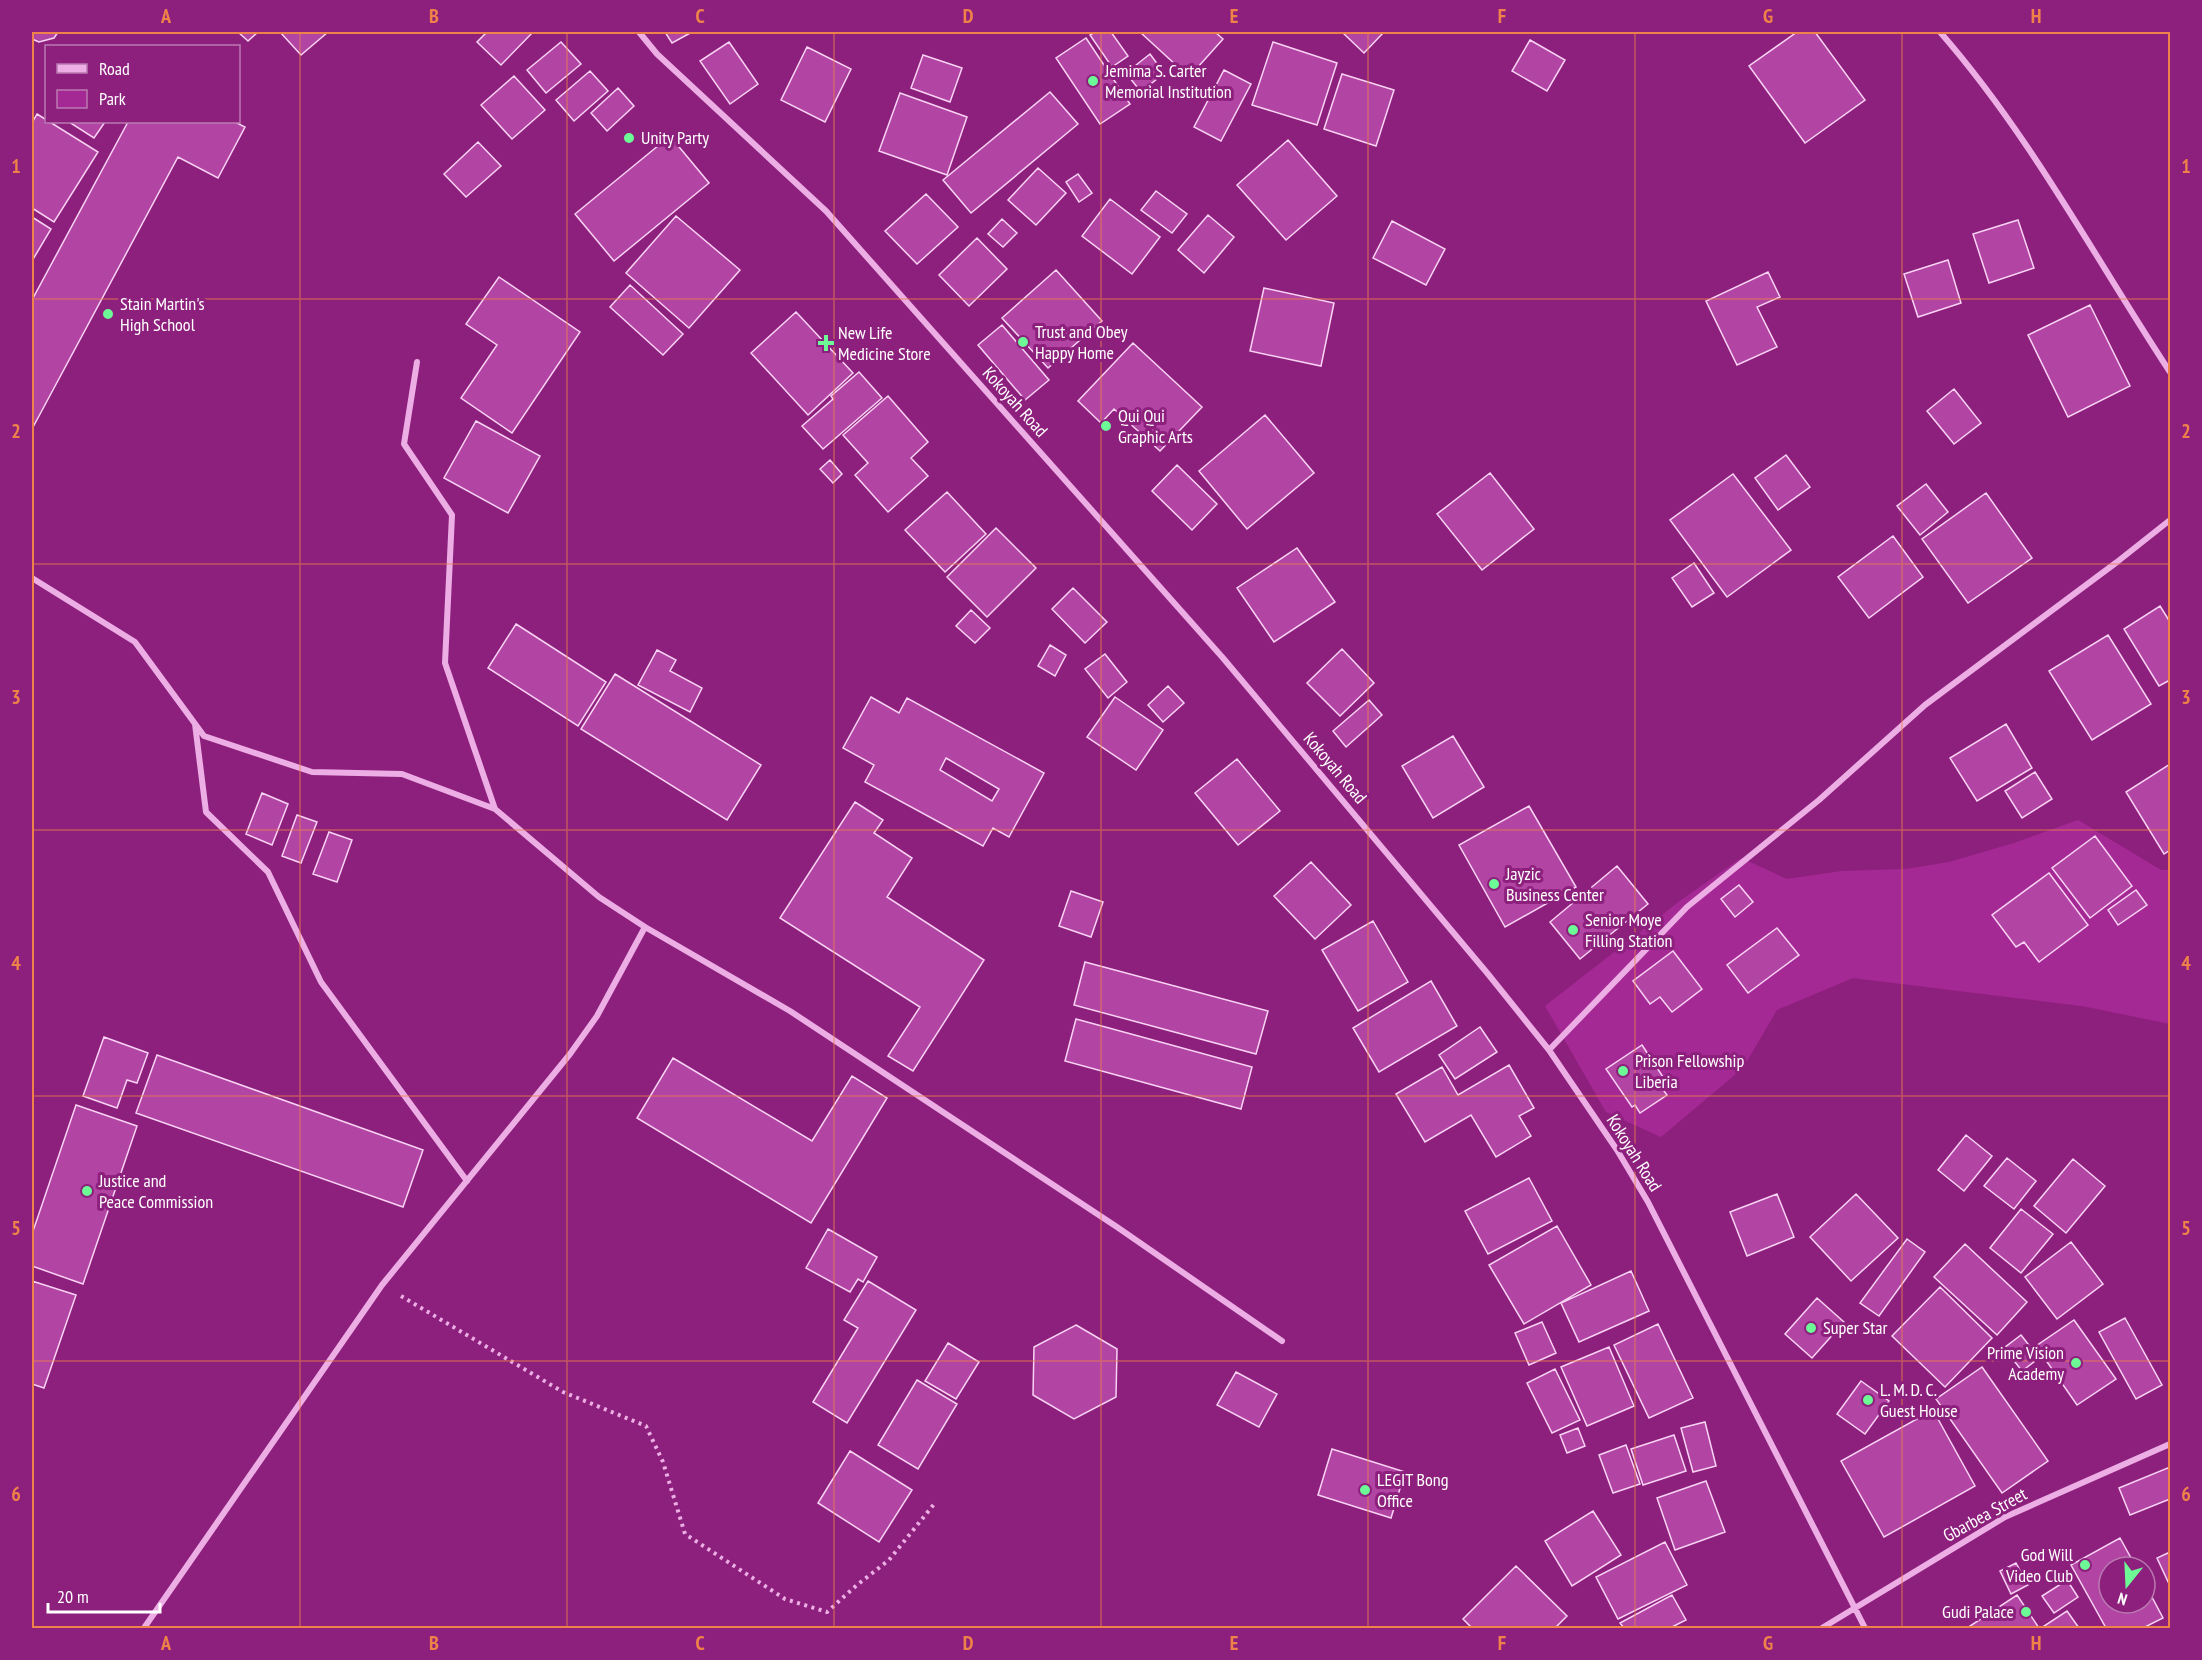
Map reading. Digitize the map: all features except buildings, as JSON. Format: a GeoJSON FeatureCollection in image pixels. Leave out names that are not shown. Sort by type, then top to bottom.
{"type":"FeatureCollection","features":[{"type":"Feature","properties":{"kind":"street","name":"Kokoyah Road"},"geometry":{"type":"LineString","coordinates":[[639,32],[657,54],[826,211],[1223,658],[1481,965],[1549,1050],[1617,1150],[1648,1202],[1865,1629]]}},
{"type":"Feature","properties":{"kind":"street"},"geometry":{"type":"LineString","coordinates":[[1940,32],[1962,57],[2047,176],[2170,372]]}},
{"type":"Feature","properties":{"kind":"street"},"geometry":{"type":"LineString","coordinates":[[417,362],[404,444],[452,515],[445,663],[495,809]]}},
{"type":"Feature","properties":{"kind":"street"},"geometry":{"type":"LineString","coordinates":[[1549,1050],[1687,907],[1819,800],[1925,705],[2170,520]]}},
{"type":"Feature","properties":{"kind":"street"},"geometry":{"type":"LineString","coordinates":[[32,578],[135,642],[204,736],[312,772],[402,774],[495,809],[599,897],[645,927],[790,1011],[1117,1227],[1282,1341]]}},
{"type":"Feature","properties":{"kind":"street"},"geometry":{"type":"LineString","coordinates":[[195,724],[206,812],[268,872],[321,982],[467,1180]]}},
{"type":"Feature","properties":{"kind":"street"},"geometry":{"type":"LineString","coordinates":[[144,1629],[382,1285],[570,1054],[597,1016],[645,927]]}},
{"type":"Feature","properties":{"kind":"street","name":"Gbarbea Street"},"geometry":{"type":"LineString","coordinates":[[1822,1629],[2005,1517],[2170,1444]]}},
{"type":"Feature","properties":{"kind":"path"},"geometry":{"type":"LineString","coordinates":[[382,1285],[563,1392],[646,1426],[663,1462],[685,1534],[785,1599],[827,1612],[889,1560],[935,1503]]}},
{"type":"Feature","properties":{"kind":"green space"},"geometry":{"type":"Polygon","coordinates":[[[2078,820],[2161,870],[2170,870],[2170,1024],[2082,1006],[1853,978],[1777,1010],[1743,1068],[1661,1137],[1606,1112],[1545,1006],[1681,900],[1741,858],[1787,879],[1842,871],[1906,869],[1949,862],[2014,843],[2078,820]]]}},
{"type":"Feature","properties":{"kind":"place","name":"Jemima S. Carter Memorial Institution"},"geometry":{"type":"Point","coordinates":[1093,81]}},
{"type":"Feature","properties":{"kind":"place","name":"Unity Party"},"geometry":{"type":"Point","coordinates":[629,138]}},
{"type":"Feature","properties":{"kind":"place","name":"Stain Martin's High School"},"geometry":{"type":"Point","coordinates":[108,314]}},
{"type":"Feature","properties":{"kind":"place","name":"Trust and Obey Happy Home"},"geometry":{"type":"Point","coordinates":[1023,342]}},
{"type":"Feature","properties":{"kind":"place","name":"New Life Medicine Store"},"geometry":{"type":"Point","coordinates":[826,343]}},
{"type":"Feature","properties":{"kind":"place","name":"Qui Qui Graphic Arts"},"geometry":{"type":"Point","coordinates":[1106,426]}},
{"type":"Feature","properties":{"kind":"place","name":"Jayzic Business Center"},"geometry":{"type":"Point","coordinates":[1494,884]}},
{"type":"Feature","properties":{"kind":"place","name":"Senior Moye Filling Station"},"geometry":{"type":"Point","coordinates":[1573,930]}},
{"type":"Feature","properties":{"kind":"place","name":"Prison Fellowship Liberia"},"geometry":{"type":"Point","coordinates":[1623,1071]}},
{"type":"Feature","properties":{"kind":"place","name":"Justice and Peace Commission"},"geometry":{"type":"Point","coordinates":[87,1191]}},
{"type":"Feature","properties":{"kind":"place","name":"Super Star"},"geometry":{"type":"Point","coordinates":[1811,1328]}},
{"type":"Feature","properties":{"kind":"place","name":"Prime Vision Academy"},"geometry":{"type":"Point","coordinates":[2076,1363]}},
{"type":"Feature","properties":{"kind":"place","name":"L. M. D. C. Guest House"},"geometry":{"type":"Point","coordinates":[1868,1400]}},
{"type":"Feature","properties":{"kind":"place","name":"LEGIT Bong Office"},"geometry":{"type":"Point","coordinates":[1365,1490]}},
{"type":"Feature","properties":{"kind":"place","name":"God Will Video Club"},"geometry":{"type":"Point","coordinates":[2085,1565]}},
{"type":"Feature","properties":{"kind":"place","name":"Gudi Palace"},"geometry":{"type":"Point","coordinates":[2026,1612]}}]}
